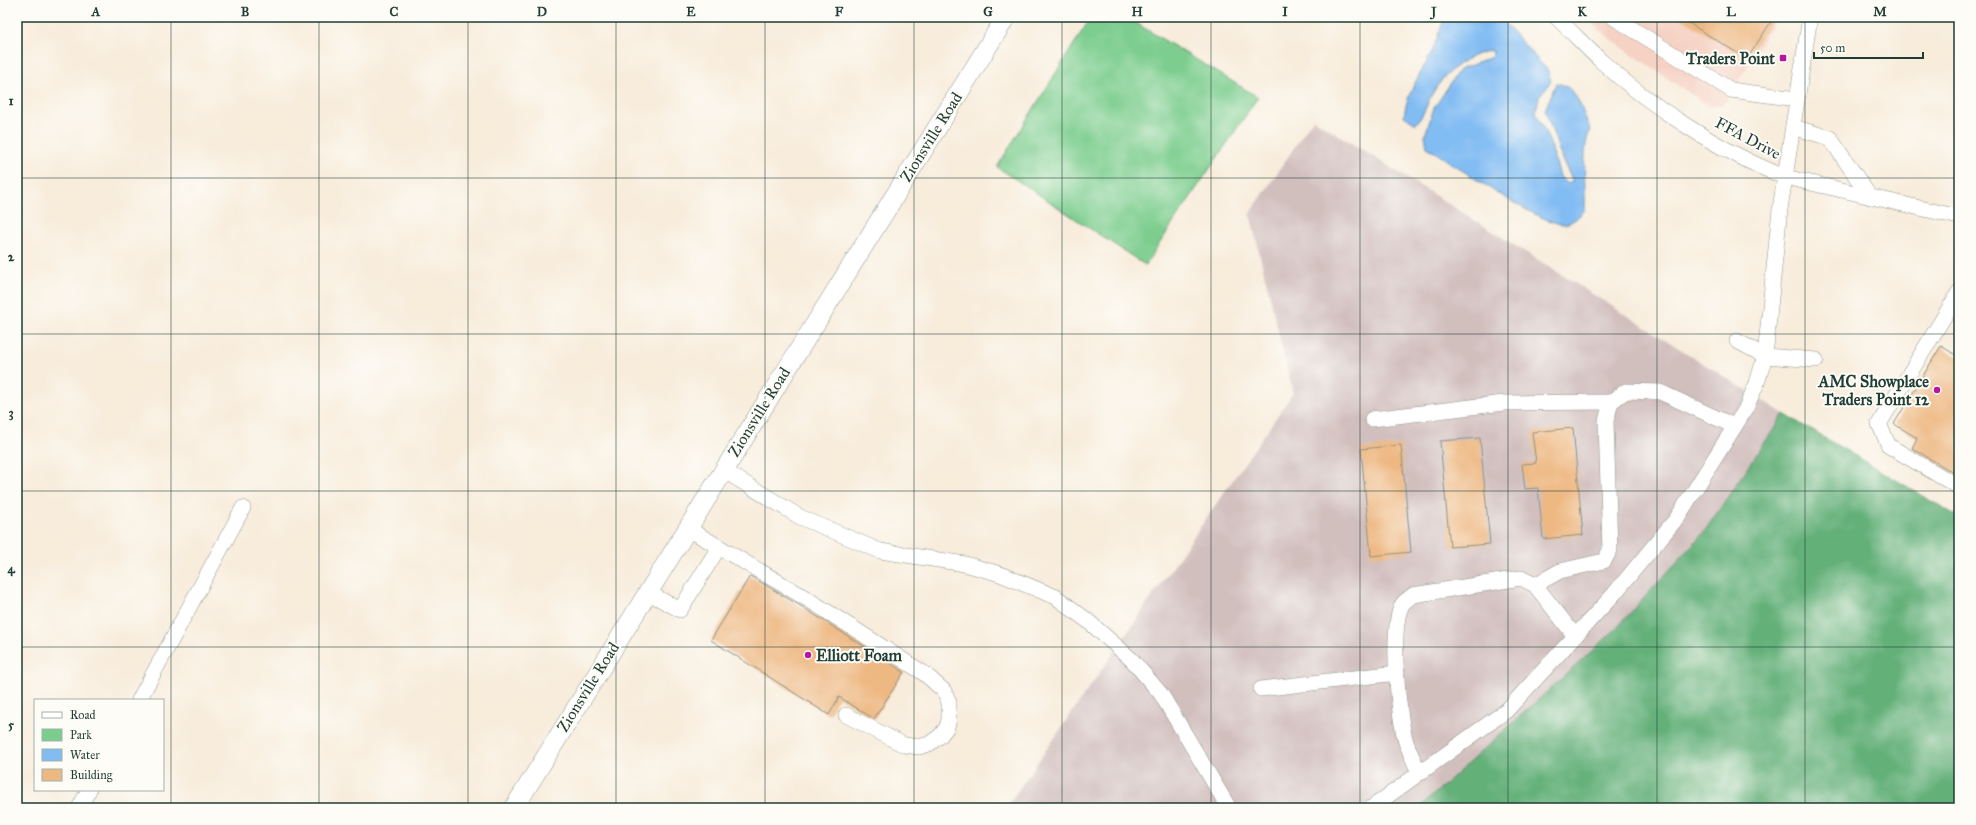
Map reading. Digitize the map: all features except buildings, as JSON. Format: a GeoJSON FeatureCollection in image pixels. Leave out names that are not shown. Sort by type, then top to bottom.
{"type":"FeatureCollection","features":[{"type":"Feature","properties":{"kind":"main road","name":"Zionsville Road"},"geometry":{"type":"LineString","coordinates":[[514,808],[1006,17]]}},
{"type":"Feature","properties":{"kind":"street","name":"FFA Drive"},"geometry":{"type":"LineString","coordinates":[[1556,17],[1600,61],[1646,98],[1691,128],[1758,167],[1785,177],[1959,217]]}},
{"type":"Feature","properties":{"kind":"street"},"geometry":{"type":"LineString","coordinates":[[1613,17],[1731,90],[1797,99]]}},
{"type":"Feature","properties":{"kind":"street"},"geometry":{"type":"LineString","coordinates":[[1371,808],[1506,711],[1614,594],[1677,518],[1745,410],[1758,383],[1764,356],[1785,177],[1810,17]]}},
{"type":"Feature","properties":{"kind":"street"},"geometry":{"type":"LineString","coordinates":[[1793,128],[1830,138],[1870,197]]}},
{"type":"Feature","properties":{"kind":"street"},"geometry":{"type":"LineString","coordinates":[[1959,292],[1954,311],[1879,424],[1889,446],[1959,487]]}},
{"type":"Feature","properties":{"kind":"street"},"geometry":{"type":"LineString","coordinates":[[1737,341],[1764,356],[1816,360]]}},
{"type":"Feature","properties":{"kind":"street"},"geometry":{"type":"LineString","coordinates":[[1372,419],[1504,403],[1611,402],[1626,391],[1660,392],[1734,426]]}},
{"type":"Feature","properties":{"kind":"street"},"geometry":{"type":"LineString","coordinates":[[1535,585],[1560,571],[1604,561],[1610,550],[1606,421],[1611,402]]}},
{"type":"Feature","properties":{"kind":"street"},"geometry":{"type":"LineString","coordinates":[[723,470],[800,517],[880,551],[965,564],[1000,574],[1056,597],[1088,621],[1132,660],[1161,694],[1229,808]]}},
{"type":"Feature","properties":{"kind":"street"},"geometry":{"type":"LineString","coordinates":[[140,699],[243,508]]}},
{"type":"Feature","properties":{"kind":"street"},"geometry":{"type":"LineString","coordinates":[[687,528],[808,600],[925,674],[944,691],[949,702],[949,719],[947,727],[940,736],[929,744],[919,747],[897,742],[846,715]]}},
{"type":"Feature","properties":{"kind":"street"},"geometry":{"type":"LineString","coordinates":[[648,592],[680,610],[719,547]]}},
{"type":"Feature","properties":{"kind":"street"},"geometry":{"type":"LineString","coordinates":[[1420,773],[1406,741],[1397,699],[1397,622],[1402,604],[1414,595],[1521,578],[1535,585],[1575,636]]}},
{"type":"Feature","properties":{"kind":"street"},"geometry":{"type":"LineString","coordinates":[[1261,689],[1397,673]]}},
{"type":"Feature","properties":{"kind":"street"},"geometry":{"type":"LineString","coordinates":[[79,808],[88,791]]}},
{"type":"Feature","properties":{"kind":"shaded area"},"geometry":{"type":"Polygon","coordinates":[[[1584,17],[1777,17],[1725,103],[1710,107],[1620,46],[1584,17]]]}},
{"type":"Feature","properties":{"kind":"shaded area"},"geometry":{"type":"Polygon","coordinates":[[[1313,119],[1784,414],[1704,532],[1615,630],[1419,808],[1006,808],[1293,393],[1250,214],[1313,119]]]}},
{"type":"Feature","properties":{"kind":"green space"},"geometry":{"type":"Polygon","coordinates":[[[1091,17],[1126,17],[1258,97],[1145,265],[997,167],[1091,17]]]}},
{"type":"Feature","properties":{"kind":"green space"},"geometry":{"type":"Polygon","coordinates":[[[1784,414],[1959,517],[1959,808],[1419,808],[1615,630],[1704,532],[1784,414]]]}},
{"type":"Feature","properties":{"kind":"water"},"geometry":{"type":"Polygon","coordinates":[[[1446,17],[1499,17],[1548,71],[1551,81],[1539,97],[1536,112],[1550,143],[1560,176],[1568,184],[1573,181],[1563,162],[1545,110],[1556,83],[1564,85],[1575,95],[1591,130],[1588,136],[1585,156],[1585,210],[1574,220],[1565,224],[1553,222],[1537,215],[1517,205],[1427,147],[1425,135],[1434,108],[1459,70],[1492,57],[1491,50],[1473,56],[1458,64],[1434,91],[1422,116],[1416,124],[1404,116],[1411,91],[1431,54],[1446,17]]]}},
{"type":"Feature","properties":{"kind":"place","name":"Traders Point"},"geometry":{"type":"Point","coordinates":[1783,58]}},
{"type":"Feature","properties":{"kind":"place","name":"AMC Showplace Traders Point 12"},"geometry":{"type":"Point","coordinates":[1937,390]}},
{"type":"Feature","properties":{"kind":"place","name":"Elliott Foam"},"geometry":{"type":"Point","coordinates":[808,655]}}]}
